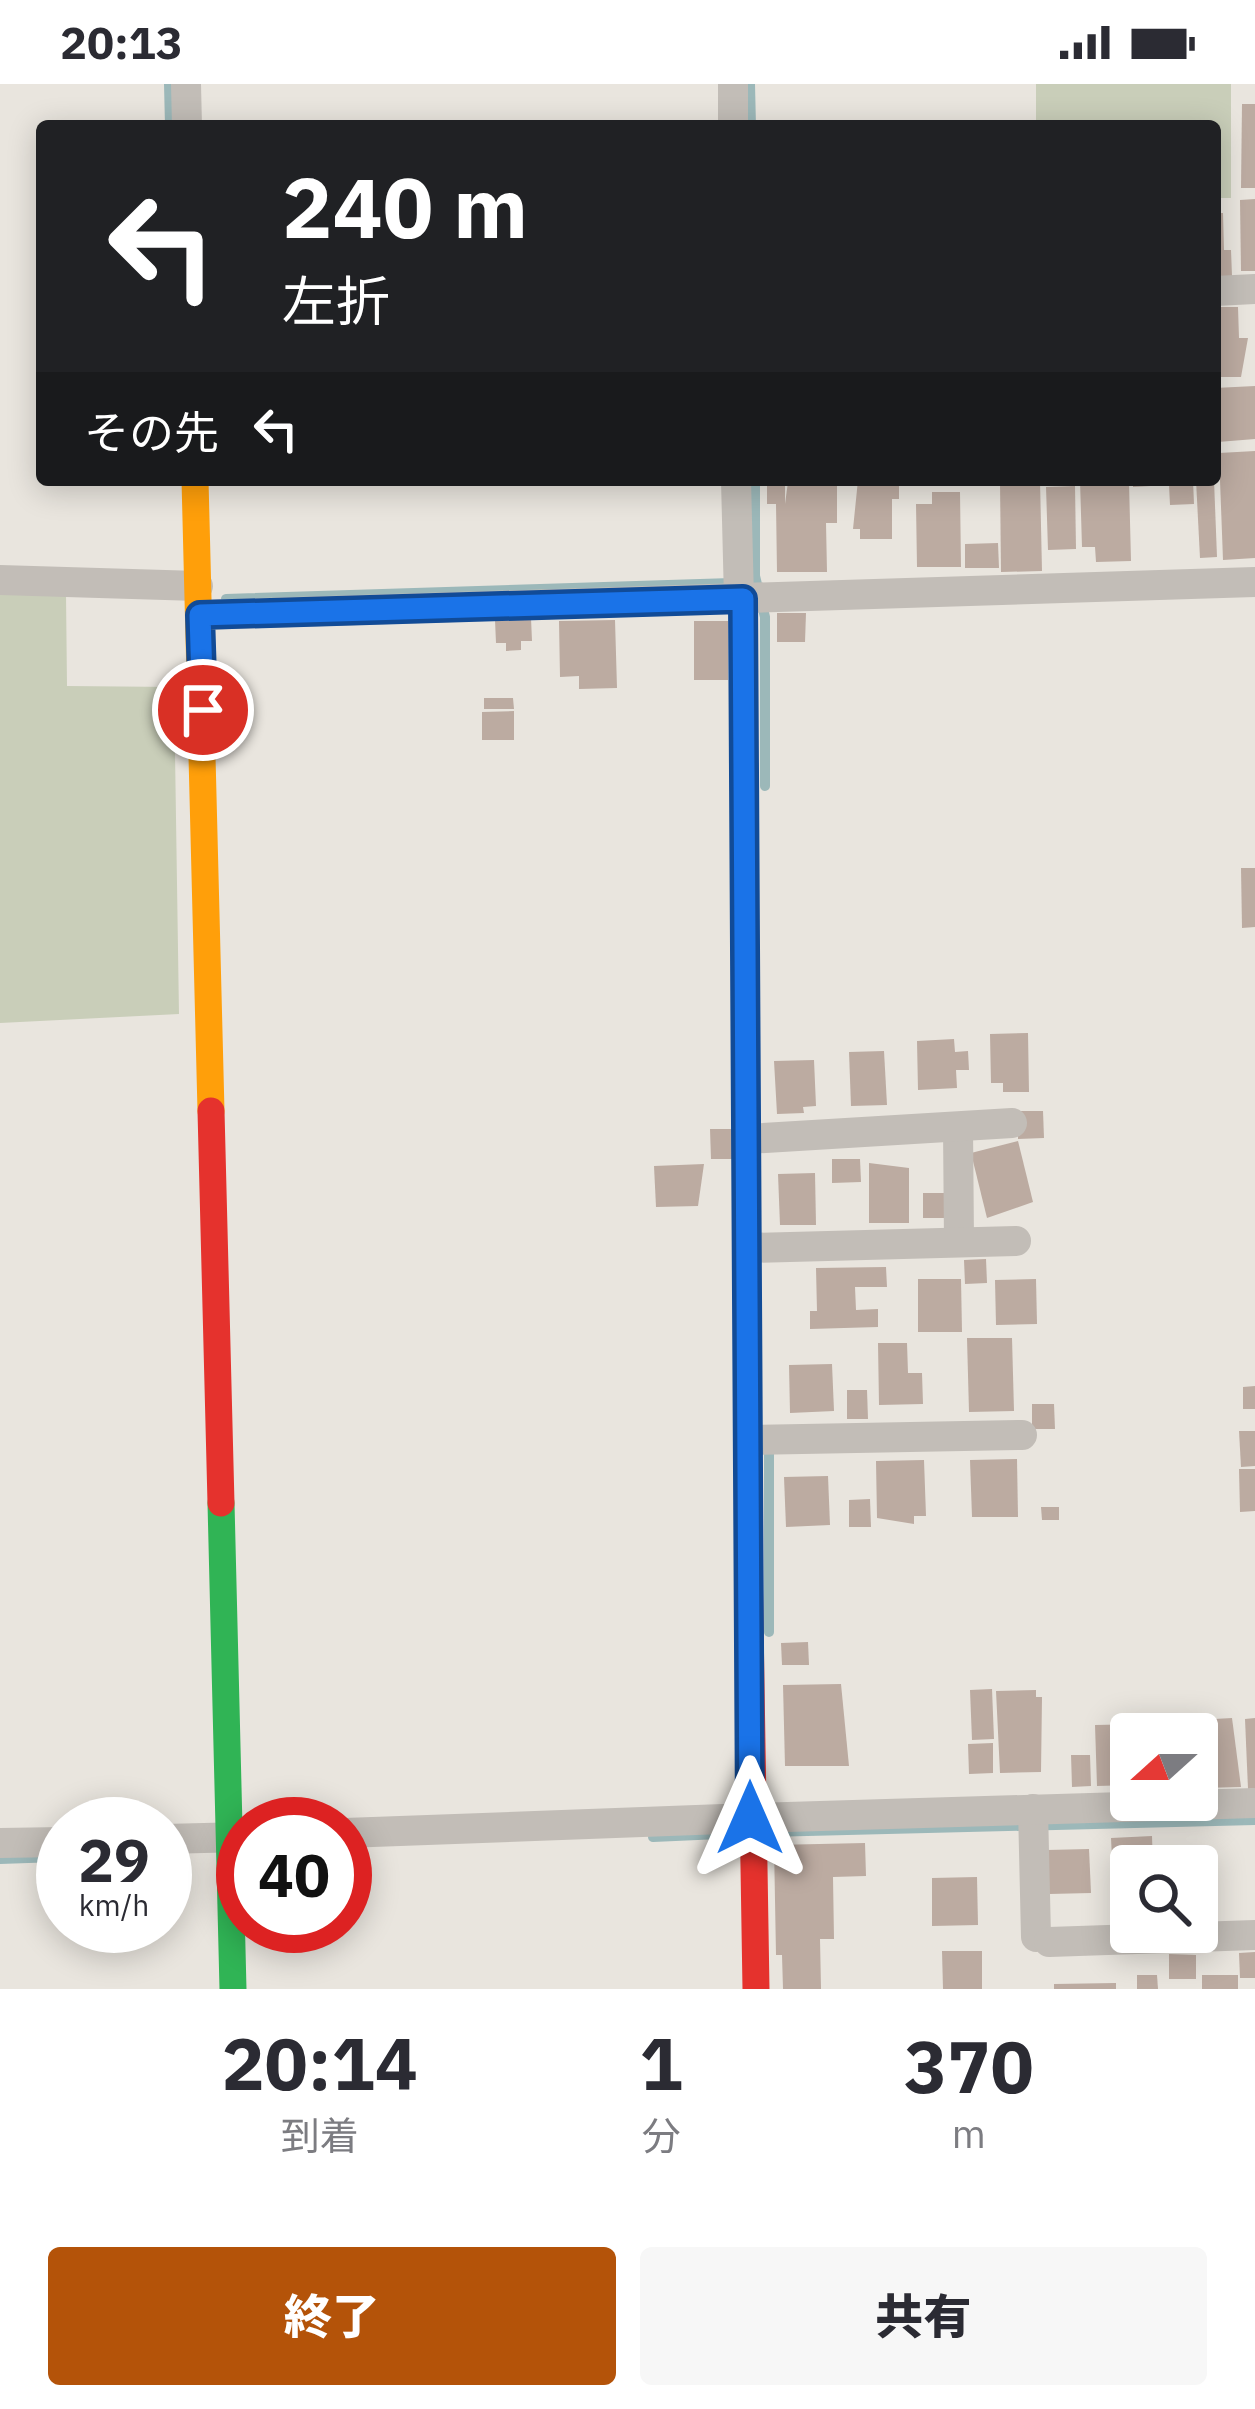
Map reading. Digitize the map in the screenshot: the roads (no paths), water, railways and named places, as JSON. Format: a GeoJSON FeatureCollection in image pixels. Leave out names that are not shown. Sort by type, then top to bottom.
{"type":"FeatureCollection","features":[{"type":"Feature","properties":{"kind":"street"},"geometry":{"type":"LineString","coordinates":[[187,84],[188,120]]}},
{"type":"Feature","properties":{"kind":"street"},"geometry":{"type":"LineString","coordinates":[[733,84],[733,120]]}},
{"type":"Feature","properties":{"kind":"street"},"geometry":{"type":"LineString","coordinates":[[1221,291],[1255,289]]}},
{"type":"Feature","properties":{"kind":"street"},"geometry":{"type":"LineString","coordinates":[[195,486],[190,596],[234,1797]]}},
{"type":"Feature","properties":{"kind":"street"},"geometry":{"type":"LineString","coordinates":[[737,486],[748,593],[763,1439],[756,1989]]}},
{"type":"Feature","properties":{"kind":"street"},"geometry":{"type":"LineString","coordinates":[[0,580],[190,596],[748,593],[1255,582]]}},
{"type":"Feature","properties":{"kind":"street"},"geometry":{"type":"LineString","coordinates":[[759,1138],[1012,1123]]}},
{"type":"Feature","properties":{"kind":"street"},"geometry":{"type":"LineString","coordinates":[[958,1126],[958,1243]]}},
{"type":"Feature","properties":{"kind":"street"},"geometry":{"type":"LineString","coordinates":[[760,1248],[1016,1241]]}},
{"type":"Feature","properties":{"kind":"street"},"geometry":{"type":"LineString","coordinates":[[763,1439],[1022,1435]]}},
{"type":"Feature","properties":{"kind":"street"},"geometry":{"type":"LineString","coordinates":[[372,1833],[1033,1822],[1255,1803]]}},
{"type":"Feature","properties":{"kind":"street"},"geometry":{"type":"LineString","coordinates":[[1033,1822],[1042,1940],[1255,1935]]}},
{"type":"Feature","properties":{"kind":"street"},"geometry":{"type":"LineString","coordinates":[[0,1843],[36,1842]]}},
{"type":"Feature","properties":{"kind":"street"},"geometry":{"type":"LineString","coordinates":[[233,1989],[234,1953]]}},
{"type":"Feature","properties":{"kind":"waterway"},"geometry":{"type":"LineString","coordinates":[[169,84],[170,120]]}},
{"type":"Feature","properties":{"kind":"waterway"},"geometry":{"type":"LineString","coordinates":[[750,84],[751,120]]}},
{"type":"Feature","properties":{"kind":"waterway"},"geometry":{"type":"LineString","coordinates":[[755,486],[755,576],[765,617],[765,786]]}},
{"type":"Feature","properties":{"kind":"waterway"},"geometry":{"type":"LineString","coordinates":[[226,599],[732,583]]}},
{"type":"Feature","properties":{"kind":"waterway"},"geometry":{"type":"LineString","coordinates":[[769,1440],[769,1632]]}},
{"type":"Feature","properties":{"kind":"waterway"},"geometry":{"type":"LineString","coordinates":[[767,1832],[1255,1820]]}},
{"type":"Feature","properties":{"kind":"waterway"},"geometry":{"type":"LineString","coordinates":[[653,1837],[742,1833]]}},
{"type":"Feature","properties":{"kind":"waterway"},"geometry":{"type":"LineString","coordinates":[[0,1859],[36,1858]]}}]}
